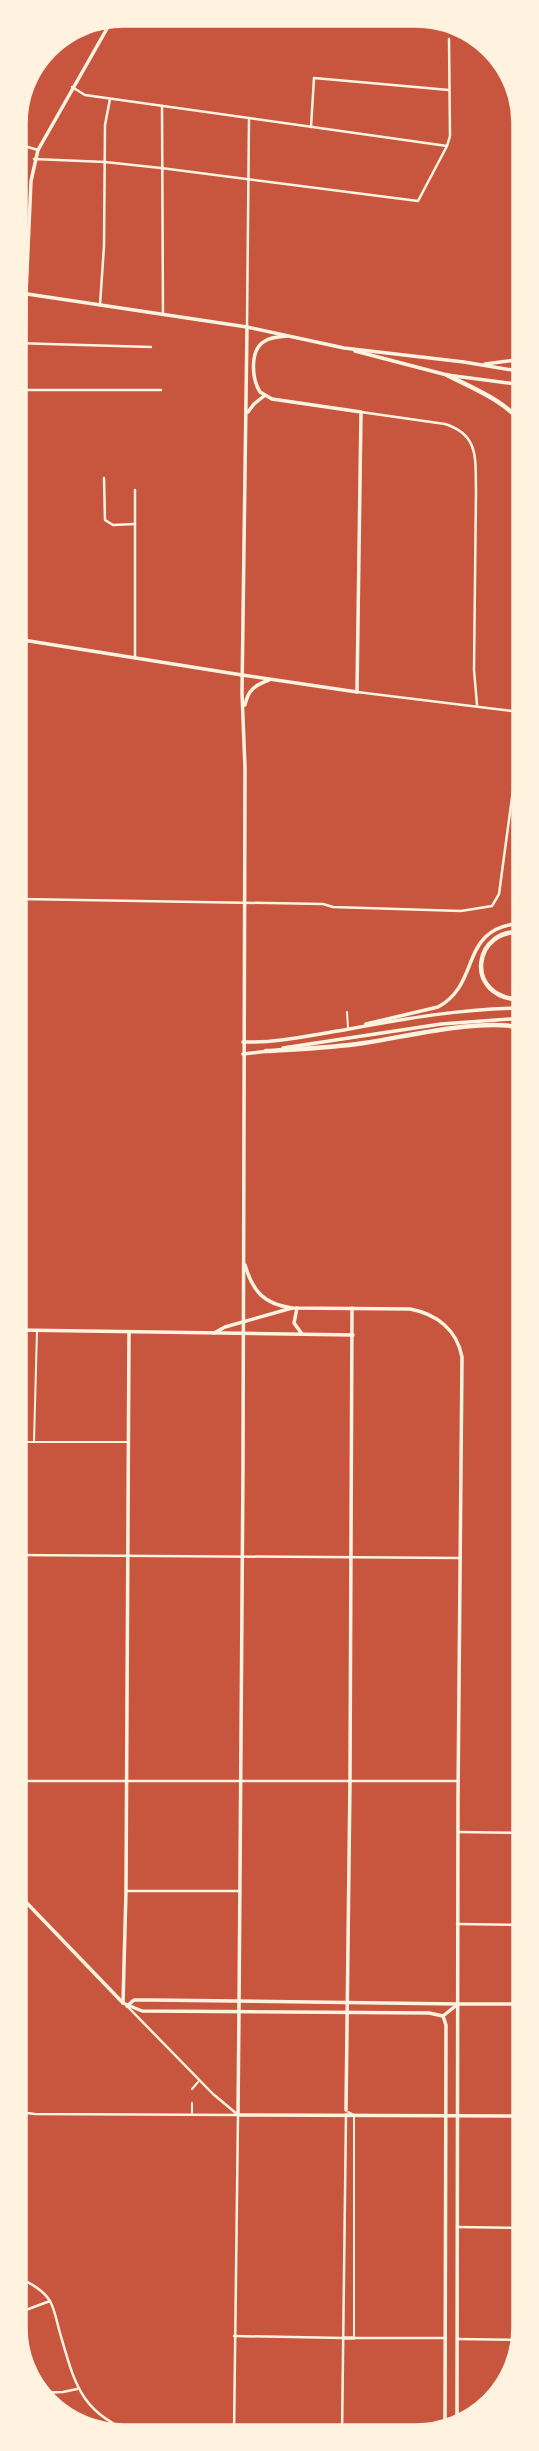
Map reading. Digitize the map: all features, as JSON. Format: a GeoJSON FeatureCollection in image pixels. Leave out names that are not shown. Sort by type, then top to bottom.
{"type":"FeatureCollection","features":[{"type":"Feature","properties":{"kind":"highway"},"geometry":{"type":"LineString","coordinates":[[447,375],[490,396],[513,415]]}},
{"type":"Feature","properties":{"kind":"highway"},"geometry":{"type":"LineString","coordinates":[[513,933],[499,936],[485,950],[482,962],[483,979],[490,990],[499,996],[513,999]]}},
{"type":"Feature","properties":{"kind":"highway"},"geometry":{"type":"LineString","coordinates":[[267,1051],[351,1045],[473,1027],[513,1026]]}},
{"type":"Feature","properties":{"kind":"main road"},"geometry":{"type":"LineString","coordinates":[[26,390],[26,294],[34,159],[107,28]]}},
{"type":"Feature","properties":{"kind":"main road"},"geometry":{"type":"LineString","coordinates":[[26,294],[247,327],[344,348],[447,375],[513,384]]}},
{"type":"Feature","properties":{"kind":"main road"},"geometry":{"type":"LineString","coordinates":[[247,327],[242,676],[243,1334],[238,2115],[346,2113],[354,2116],[513,2116]]}},
{"type":"Feature","properties":{"kind":"main road"},"geometry":{"type":"LineString","coordinates":[[26,640],[358,692],[356,618],[360,412],[272,400],[264,396],[257,388],[254,360],[261,344],[287,335]]}},
{"type":"Feature","properties":{"kind":"main road"},"geometry":{"type":"LineString","coordinates":[[344,348],[513,370]]}},
{"type":"Feature","properties":{"kind":"main road"},"geometry":{"type":"LineString","coordinates":[[482,365],[513,361]]}},
{"type":"Feature","properties":{"kind":"main road"},"geometry":{"type":"LineString","coordinates":[[247,414],[264,396]]}},
{"type":"Feature","properties":{"kind":"main road"},"geometry":{"type":"LineString","coordinates":[[243,713],[250,691],[256,685],[271,680]]}},
{"type":"Feature","properties":{"kind":"main road"},"geometry":{"type":"LineString","coordinates":[[348,1029],[438,1007],[447,1002],[460,988],[476,949],[490,931],[513,924]]}},
{"type":"Feature","properties":{"kind":"main road"},"geometry":{"type":"LineString","coordinates":[[243,1042],[260,1043],[466,1012],[513,1008]]}},
{"type":"Feature","properties":{"kind":"main road"},"geometry":{"type":"LineString","coordinates":[[243,1054],[441,1024],[513,1018]]}},
{"type":"Feature","properties":{"kind":"main road"},"geometry":{"type":"LineString","coordinates":[[243,1256],[249,1280],[259,1296],[274,1305],[295,1308],[415,1310],[443,1322],[460,1346],[462,1558],[457,1924],[457,2415]]}},
{"type":"Feature","properties":{"kind":"main road"},"geometry":{"type":"LineString","coordinates":[[214,1334],[225,1327],[295,1308]]}},
{"type":"Feature","properties":{"kind":"main road"},"geometry":{"type":"LineString","coordinates":[[295,1308],[294,1323],[302,1334]]}},
{"type":"Feature","properties":{"kind":"main road"},"geometry":{"type":"LineString","coordinates":[[346,2113],[352,1308]]}},
{"type":"Feature","properties":{"kind":"main road"},"geometry":{"type":"LineString","coordinates":[[26,1330],[353,1335]]}},
{"type":"Feature","properties":{"kind":"main road"},"geometry":{"type":"LineString","coordinates":[[125,2004],[129,1332]]}},
{"type":"Feature","properties":{"kind":"main road"},"geometry":{"type":"LineString","coordinates":[[26,1902],[125,2004],[154,2012],[429,2013],[443,2016]]}},
{"type":"Feature","properties":{"kind":"main road"},"geometry":{"type":"LineString","coordinates":[[125,2004],[134,2000],[513,2004]]}},
{"type":"Feature","properties":{"kind":"main road"},"geometry":{"type":"LineString","coordinates":[[443,2016],[458,2004]]}},
{"type":"Feature","properties":{"kind":"main road"},"geometry":{"type":"LineString","coordinates":[[443,2016],[446,2025],[445,2420]]}},
{"type":"Feature","properties":{"kind":"main road"},"geometry":{"type":"LineString","coordinates":[[343,2338],[354,2338]]}},
{"type":"Feature","properties":{"kind":"main road"},"geometry":{"type":"LineString","coordinates":[[446,2338],[457,2339]]}},
{"type":"Feature","properties":{"kind":"street"},"geometry":{"type":"LineString","coordinates":[[34,159],[161,168],[418,201],[447,146],[451,120],[449,39]]}},
{"type":"Feature","properties":{"kind":"street"},"geometry":{"type":"LineString","coordinates":[[311,127],[314,78],[451,90]]}},
{"type":"Feature","properties":{"kind":"street"},"geometry":{"type":"LineString","coordinates":[[72,87],[85,95],[110,99],[447,146]]}},
{"type":"Feature","properties":{"kind":"street"},"geometry":{"type":"LineString","coordinates":[[100,305],[104,246],[105,125],[110,99]]}},
{"type":"Feature","properties":{"kind":"street"},"geometry":{"type":"LineString","coordinates":[[162,106],[163,315]]}},
{"type":"Feature","properties":{"kind":"street"},"geometry":{"type":"LineString","coordinates":[[247,327],[249,118]]}},
{"type":"Feature","properties":{"kind":"street"},"geometry":{"type":"LineString","coordinates":[[26,146],[38,150]]}},
{"type":"Feature","properties":{"kind":"street"},"geometry":{"type":"LineString","coordinates":[[26,344],[150,348]]}},
{"type":"Feature","properties":{"kind":"street"},"geometry":{"type":"LineString","coordinates":[[26,390],[161,390]]}},
{"type":"Feature","properties":{"kind":"street"},"geometry":{"type":"LineString","coordinates":[[360,412],[445,424],[465,433],[471,441],[476,490],[474,670],[477,705]]}},
{"type":"Feature","properties":{"kind":"street"},"geometry":{"type":"LineString","coordinates":[[104,478],[105,520],[114,525],[135,524]]}},
{"type":"Feature","properties":{"kind":"street"},"geometry":{"type":"LineString","coordinates":[[135,490],[135,658]]}},
{"type":"Feature","properties":{"kind":"street"},"geometry":{"type":"LineString","coordinates":[[358,692],[513,711]]}},
{"type":"Feature","properties":{"kind":"street"},"geometry":{"type":"LineString","coordinates":[[26,899],[323,904],[333,907],[461,911],[492,906],[499,894],[513,790]]}},
{"type":"Feature","properties":{"kind":"street"},"geometry":{"type":"LineString","coordinates":[[26,1555],[462,1558]]}},
{"type":"Feature","properties":{"kind":"street"},"geometry":{"type":"LineString","coordinates":[[26,1781],[458,1781]]}},
{"type":"Feature","properties":{"kind":"street"},"geometry":{"type":"LineString","coordinates":[[458,1832],[513,1833]]}},
{"type":"Feature","properties":{"kind":"street"},"geometry":{"type":"LineString","coordinates":[[126,1891],[238,1891]]}},
{"type":"Feature","properties":{"kind":"street"},"geometry":{"type":"LineString","coordinates":[[457,1924],[513,1926]]}},
{"type":"Feature","properties":{"kind":"street"},"geometry":{"type":"LineString","coordinates":[[125,2004],[238,2115],[234,2425]]}},
{"type":"Feature","properties":{"kind":"street"},"geometry":{"type":"LineString","coordinates":[[26,2112],[238,2115]]}},
{"type":"Feature","properties":{"kind":"street"},"geometry":{"type":"LineString","coordinates":[[342,2425],[346,2113]]}},
{"type":"Feature","properties":{"kind":"street"},"geometry":{"type":"LineString","coordinates":[[457,2227],[513,2228]]}},
{"type":"Feature","properties":{"kind":"street"},"geometry":{"type":"LineString","coordinates":[[26,2282],[35,2286],[50,2301],[77,2389],[85,2401],[115,2424]]}},
{"type":"Feature","properties":{"kind":"street"},"geometry":{"type":"LineString","coordinates":[[26,2310],[50,2301]]}},
{"type":"Feature","properties":{"kind":"street"},"geometry":{"type":"LineString","coordinates":[[234,2336],[343,2338]]}},
{"type":"Feature","properties":{"kind":"street"},"geometry":{"type":"LineString","coordinates":[[354,2338],[446,2338]]}},
{"type":"Feature","properties":{"kind":"street"},"geometry":{"type":"LineString","coordinates":[[457,2339],[512,2340]]}},
{"type":"Feature","properties":{"kind":"street"},"geometry":{"type":"LineString","coordinates":[[51,2392],[77,2389]]}},
{"type":"Feature","properties":{"kind":"lane"},"geometry":{"type":"LineString","coordinates":[[347,1012],[348,1029]]}},
{"type":"Feature","properties":{"kind":"lane"},"geometry":{"type":"LineString","coordinates":[[34,1442],[37,1331]]}},
{"type":"Feature","properties":{"kind":"lane"},"geometry":{"type":"LineString","coordinates":[[26,1442],[129,1442]]}},
{"type":"Feature","properties":{"kind":"lane"},"geometry":{"type":"LineString","coordinates":[[192,2089],[200,2080]]}},
{"type":"Feature","properties":{"kind":"lane"},"geometry":{"type":"LineString","coordinates":[[192,2103],[192,2115]]}},
{"type":"Feature","properties":{"kind":"lane"},"geometry":{"type":"LineString","coordinates":[[354,2116],[354,2338]]}}]}
